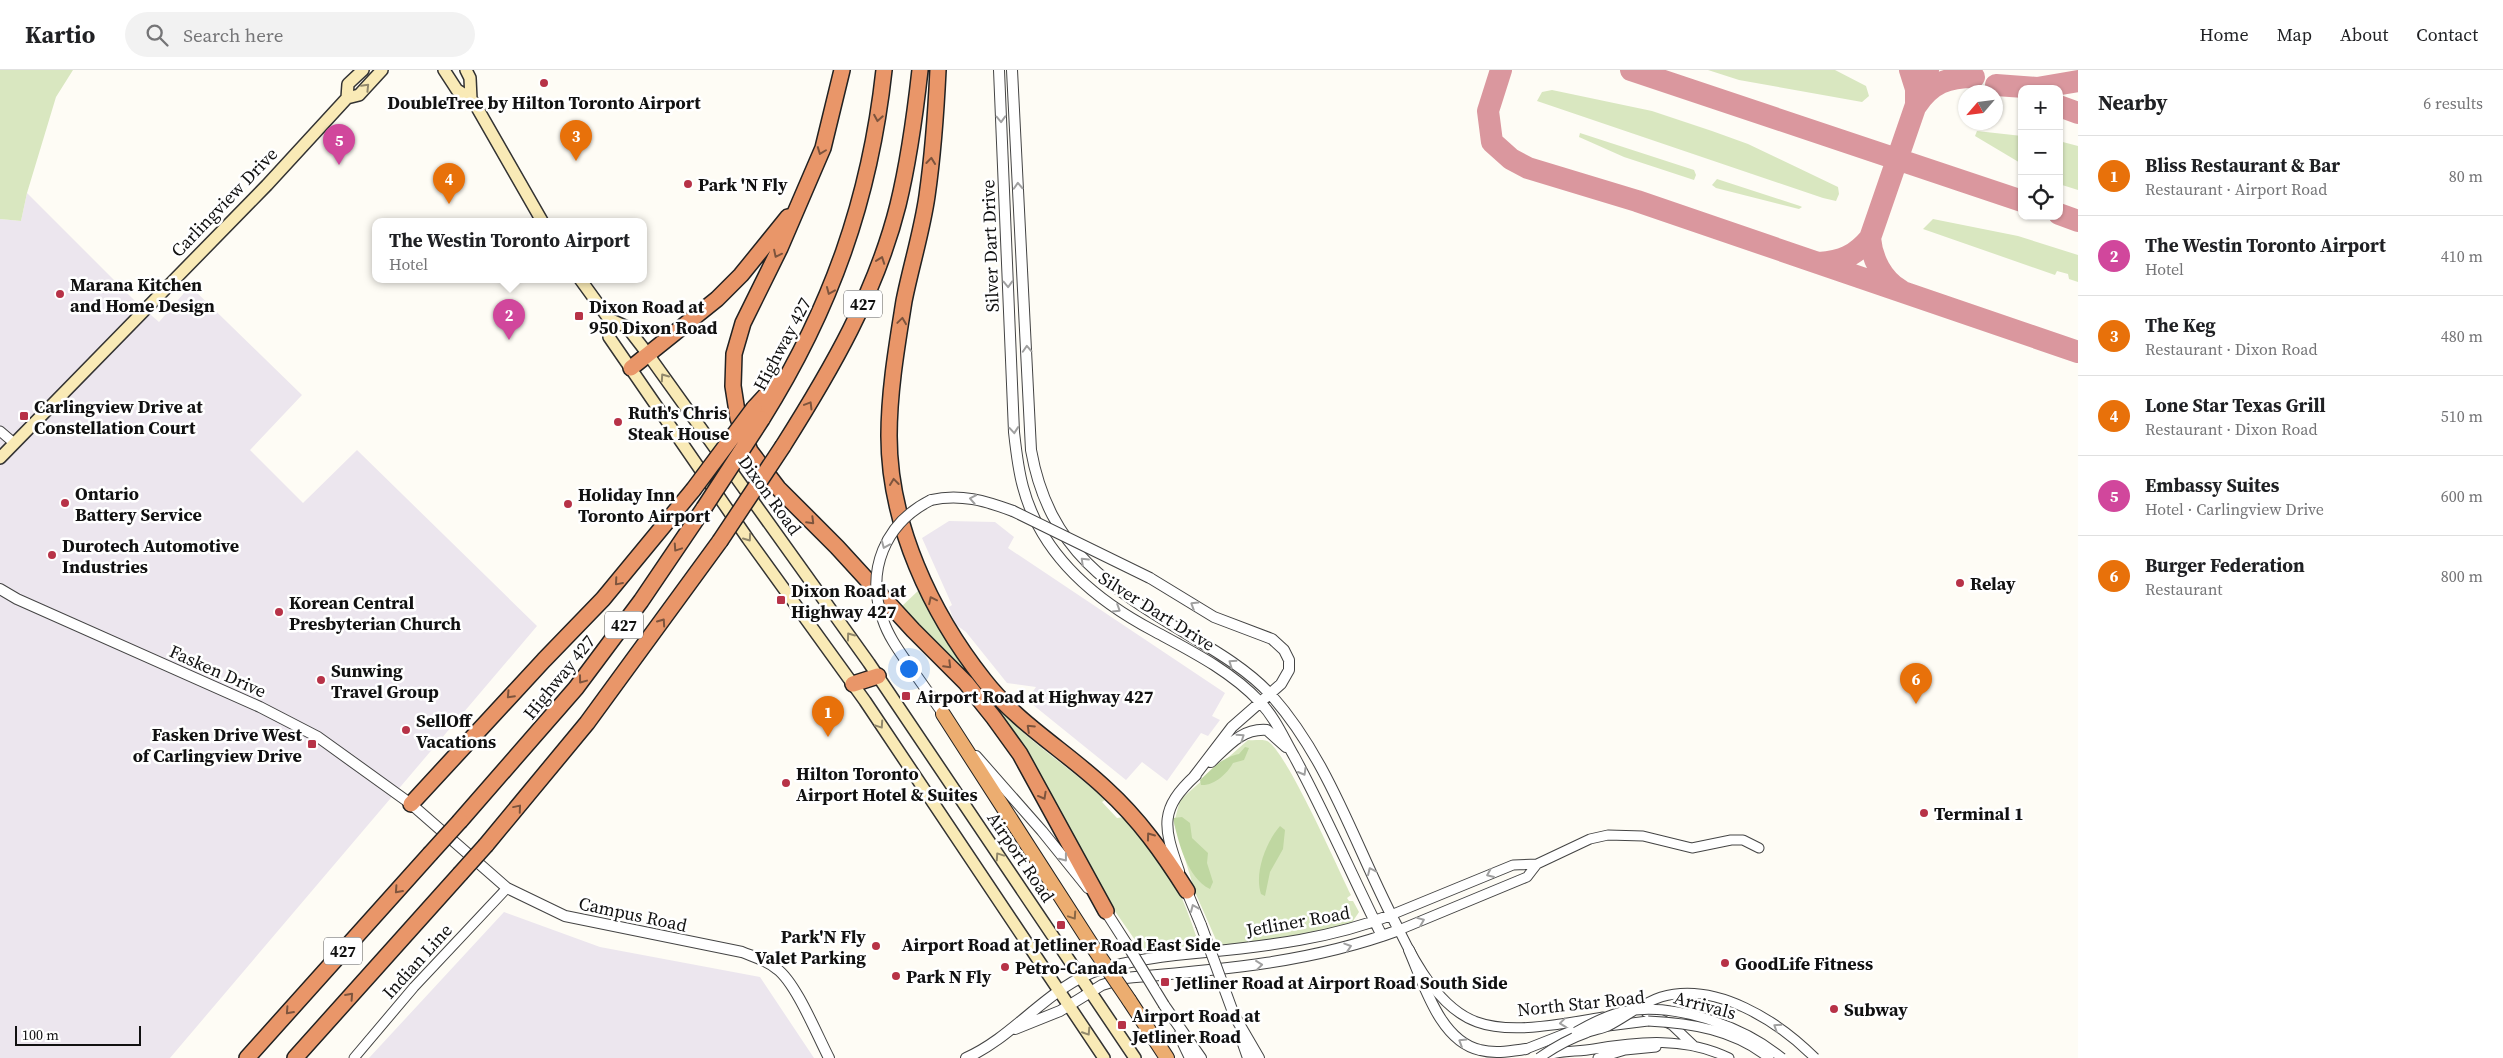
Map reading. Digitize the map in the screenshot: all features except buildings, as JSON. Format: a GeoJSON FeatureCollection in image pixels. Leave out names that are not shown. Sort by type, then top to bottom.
{"type":"FeatureCollection","features":[{"type":"Feature","properties":{"kind":"highway"},"geometry":{"type":"LineString","coordinates":[[842,70],[823,148],[780,248],[744,323],[734,354],[733,386],[738,418],[750,451],[778,488],[837,547],[913,630],[966,683],[994,718],[1020,754],[1106,912]]}},
{"type":"Feature","properties":{"kind":"highway","name":"Highway 427"},"geometry":{"type":"LineString","coordinates":[[247,1058],[460,821],[576,688],[635,609],[704,508],[758,413],[798,358],[839,271],[851,236],[871,159],[884,70]]}},
{"type":"Feature","properties":{"kind":"highway","name":"427"},"geometry":{"type":"LineString","coordinates":[[295,1058],[486,845],[587,723],[720,540],[783,446],[845,342],[887,242],[904,179],[920,70]]}},
{"type":"Feature","properties":{"kind":"highway"},"geometry":{"type":"LineString","coordinates":[[938,70],[936,115],[927,196],[904,302],[891,397],[889,438],[896,492],[914,564],[942,621],[985,682],[1031,730],[1105,788],[1142,824],[1187,891]]}},
{"type":"Feature","properties":{"kind":"highway"},"geometry":{"type":"LineString","coordinates":[[631,368],[647,353],[717,299],[741,275],[796,209]]}},
{"type":"Feature","properties":{"kind":"highway"},"geometry":{"type":"LineString","coordinates":[[411,804],[525,679],[603,599],[758,413]]}},
{"type":"Feature","properties":{"kind":"highway"},"geometry":{"type":"LineString","coordinates":[[853,684],[878,676]]}},
{"type":"Feature","properties":{"kind":"highway"},"geometry":{"type":"LineString","coordinates":[[942,714],[1167,1058]]}},
{"type":"Feature","properties":{"kind":"main road","name":"Carlingview Drive"},"geometry":{"type":"LineString","coordinates":[[347,98],[348,84],[362,70]]}},
{"type":"Feature","properties":{"kind":"main road","name":"Carlingview Drive"},"geometry":{"type":"LineString","coordinates":[[0,458],[267,185],[347,98],[359,95],[382,70]]}},
{"type":"Feature","properties":{"kind":"main road"},"geometry":{"type":"LineString","coordinates":[[466,70],[470,78],[471,99]]}},
{"type":"Feature","properties":{"kind":"main road"},"geometry":{"type":"LineString","coordinates":[[445,72],[457,90],[471,99],[540,218]]}},
{"type":"Feature","properties":{"kind":"main road","name":"Dixon Road"},"geometry":{"type":"LineString","coordinates":[[583,283],[609,319],[627,327],[647,353],[878,676]]}},
{"type":"Feature","properties":{"kind":"main road","name":"Dixon Road"},"geometry":{"type":"LineString","coordinates":[[609,319],[610,337],[748,539],[853,684]]}},
{"type":"Feature","properties":{"kind":"main road","name":"Airport Road"},"geometry":{"type":"LineString","coordinates":[[878,676],[1135,1058]]}},
{"type":"Feature","properties":{"kind":"main road"},"geometry":{"type":"LineString","coordinates":[[853,684],[1104,1058]]}},
{"type":"Feature","properties":{"kind":"street","name":"Silver Dart Drive"},"geometry":{"type":"LineString","coordinates":[[999,70],[1014,432],[1023,489],[1039,528],[1064,564],[1077,578],[1106,602],[1213,664],[1260,702],[1281,729],[1292,754],[1313,791],[1382,936]]}},
{"type":"Feature","properties":{"kind":"street","name":"Silver Dart Drive"},"geometry":{"type":"LineString","coordinates":[[1012,70],[1031,450],[1041,492],[1056,523],[1068,542],[1095,572],[1212,649],[1255,680],[1270,694],[1306,742],[1352,830],[1399,930]]}},
{"type":"Feature","properties":{"kind":"street"},"geometry":{"type":"LineString","coordinates":[[1006,235],[1021,235]]}},
{"type":"Feature","properties":{"kind":"street"},"geometry":{"type":"LineString","coordinates":[[0,431],[14,443]]}},
{"type":"Feature","properties":{"kind":"street"},"geometry":{"type":"LineString","coordinates":[[1193,778],[1232,727],[1284,680],[1288,670],[1288,660],[1281,646],[1268,637],[1230,625],[1214,617],[1150,578],[1013,511],[961,496],[945,496],[931,500],[905,516],[893,530],[879,562],[876,582],[878,604],[892,640],[942,714],[1006,792],[1042,831],[1106,912],[1164,1005],[1201,1058]]}},
{"type":"Feature","properties":{"kind":"street","name":"Fasken Drive"},"geometry":{"type":"LineString","coordinates":[[0,589],[26,603],[260,707],[324,741],[411,804]]}},
{"type":"Feature","properties":{"kind":"street"},"geometry":{"type":"LineString","coordinates":[[1248,1058],[1201,925],[1172,851],[1167,818],[1176,794],[1238,737],[1252,730],[1267,730],[1275,735],[1292,754]]}},
{"type":"Feature","properties":{"kind":"street","name":"Campus Road"},"geometry":{"type":"LineString","coordinates":[[411,804],[508,888],[564,916],[742,952],[763,960],[778,969],[789,983],[830,1058]]}},
{"type":"Feature","properties":{"kind":"street","name":"Jetliner Road"},"geometry":{"type":"LineString","coordinates":[[1015,1029],[1031,1012],[1060,991],[1104,968],[1150,957],[1310,938],[1375,922],[1513,865],[1537,864],[1590,839],[1608,835],[1643,836],[1692,848],[1731,840],[1743,840],[1759,848]]}},
{"type":"Feature","properties":{"kind":"street","name":"Jetliner Road"},"geometry":{"type":"LineString","coordinates":[[1015,1029],[1069,1005],[1102,986],[1125,978],[1270,963],[1314,956],[1382,936],[1527,877],[1537,864]]}},
{"type":"Feature","properties":{"kind":"street","name":"Indian Line"},"geometry":{"type":"LineString","coordinates":[[354,1058],[414,987],[508,888]]}},
{"type":"Feature","properties":{"kind":"street","name":"North Star Road"},"geometry":{"type":"LineString","coordinates":[[1399,930],[1409,950],[1445,999],[1462,1014],[1476,1022],[1490,1026],[1517,1027],[1570,1022],[1618,1014],[1646,1012],[1679,1014],[1720,1025],[1752,1039],[1781,1058]]}},
{"type":"Feature","properties":{"kind":"street"},"geometry":{"type":"LineString","coordinates":[[1310,938],[1314,956]]}},
{"type":"Feature","properties":{"kind":"street"},"geometry":{"type":"LineString","coordinates":[[1409,950],[1440,1018],[1456,1038],[1479,1050],[1490,1052],[1526,1049]]}},
{"type":"Feature","properties":{"kind":"street"},"geometry":{"type":"LineString","coordinates":[[1543,1057],[1568,1040],[1606,1027],[1662,997],[1699,994],[1748,1009],[1788,1034],[1815,1058]]}},
{"type":"Feature","properties":{"kind":"street"},"geometry":{"type":"LineString","coordinates":[[1164,1005],[1190,1058]]}},
{"type":"Feature","properties":{"kind":"street","name":"Arrivals"},"geometry":{"type":"LineString","coordinates":[[1534,1058],[1589,1024],[1620,1012],[1653,1009],[1673,1012],[1731,1027],[1761,1042],[1781,1058]]}},
{"type":"Feature","properties":{"kind":"street"},"geometry":{"type":"LineString","coordinates":[[1646,1012],[1672,1025],[1694,1046]]}},
{"type":"Feature","properties":{"kind":"street"},"geometry":{"type":"LineString","coordinates":[[1543,1057],[1618,1014]]}},
{"type":"Feature","properties":{"kind":"street"},"geometry":{"type":"LineString","coordinates":[[1234,1015],[1259,1058]]}},
{"type":"Feature","properties":{"kind":"street"},"geometry":{"type":"LineString","coordinates":[[1606,1027],[1648,1021],[1682,1023],[1707,1028],[1730,1036],[1769,1058]]}},
{"type":"Feature","properties":{"kind":"street"},"geometry":{"type":"LineString","coordinates":[[1497,1058],[1526,1049],[1589,1024]]}},
{"type":"Feature","properties":{"kind":"street"},"geometry":{"type":"LineString","coordinates":[[966,1058],[1015,1029]]}},
{"type":"Feature","properties":{"kind":"street"},"geometry":{"type":"LineString","coordinates":[[1543,1057],[1644,1041],[1694,1046],[1715,1051],[1729,1058]]}},
{"type":"Feature","properties":{"kind":"street"},"geometry":{"type":"LineString","coordinates":[[1598,1058],[1625,1050],[1650,1047],[1691,1051],[1718,1058]]}},
{"type":"Feature","properties":{"kind":"shaded area"},"geometry":{"type":"Polygon","coordinates":[[[27,193],[135,301],[159,322],[190,286],[302,395],[250,450],[303,503],[357,450],[537,626],[170,1058],[0,1058],[0,219],[21,221],[27,193]]]}},
{"type":"Feature","properties":{"kind":"shaded area"},"geometry":{"type":"Polygon","coordinates":[[[949,521],[995,522],[1014,537],[1008,548],[1225,693],[1212,716],[1220,720],[1208,736],[1201,733],[1167,781],[1142,762],[1126,780],[1027,700],[1036,687],[1007,683],[966,632],[955,624],[949,607],[952,605],[922,538],[949,521]]]}},
{"type":"Feature","properties":{"kind":"shaded area"},"geometry":{"type":"Polygon","coordinates":[[[504,912],[600,947],[760,977],[814,1058],[369,1058],[504,912]]]}},
{"type":"Feature","properties":{"kind":"green space"},"geometry":{"type":"Polygon","coordinates":[[[0,70],[73,70],[56,97],[27,193],[21,221],[0,219],[0,70]]]}},
{"type":"Feature","properties":{"kind":"green space"},"geometry":{"type":"Polygon","coordinates":[[[1708,70],[1835,70],[1866,86],[1869,96],[1862,102],[1739,80],[1708,70]]]}},
{"type":"Feature","properties":{"kind":"green space"},"geometry":{"type":"Polygon","coordinates":[[[1552,90],[1652,111],[1748,144],[1838,187],[1839,194],[1836,201],[1823,198],[1537,101],[1542,92],[1552,90]]]}},
{"type":"Feature","properties":{"kind":"green space"},"geometry":{"type":"Polygon","coordinates":[[[1977,131],[2018,136],[2018,162],[1975,136],[1977,131]]]}},
{"type":"Feature","properties":{"kind":"green space"},"geometry":{"type":"Polygon","coordinates":[[[1580,133],[1694,170],[1696,175],[1694,180],[1624,157],[1579,137],[1580,133]]]}},
{"type":"Feature","properties":{"kind":"green space"},"geometry":{"type":"Polygon","coordinates":[[[2063,142],[2078,146],[2078,190],[2063,185],[2063,142]]]}},
{"type":"Feature","properties":{"kind":"green space"},"geometry":{"type":"Polygon","coordinates":[[[1717,179],[1802,207],[1799,209],[1716,188],[1712,185],[1717,179]]]}},
{"type":"Feature","properties":{"kind":"green space"},"geometry":{"type":"Polygon","coordinates":[[[1933,219],[2018,236],[2078,255],[2078,282],[2069,279],[2068,274],[2057,271],[2055,275],[1923,229],[1933,219]]]}},
{"type":"Feature","properties":{"kind":"green space"},"geometry":{"type":"Polygon","coordinates":[[[920,589],[942,629],[966,666],[1009,718],[1025,734],[1105,800],[1102,802],[1117,818],[1124,817],[1148,845],[1181,896],[1201,951],[1179,946],[1142,950],[1112,907],[1020,741],[901,607],[920,589]]]}},
{"type":"Feature","properties":{"kind":"green space"},"geometry":{"type":"Polygon","coordinates":[[[1248,740],[1267,741],[1286,765],[1351,895],[1347,898],[1349,901],[1353,901],[1359,912],[1351,924],[1329,930],[1220,949],[1195,892],[1174,823],[1180,800],[1248,740]]]}},
{"type":"Feature","properties":{"kind":"green space"},"geometry":{"type":"Polygon","coordinates":[[[1245,747],[1249,748],[1244,760],[1233,763],[1224,775],[1211,784],[1201,785],[1200,780],[1213,768],[1227,758],[1239,754],[1245,747]]]}},
{"type":"Feature","properties":{"kind":"green space"},"geometry":{"type":"Polygon","coordinates":[[[1182,817],[1190,823],[1192,838],[1208,853],[1207,863],[1213,882],[1210,889],[1195,876],[1185,858],[1173,818],[1182,817]]]}},
{"type":"Feature","properties":{"kind":"green space"},"geometry":{"type":"Polygon","coordinates":[[[1280,826],[1285,830],[1283,849],[1270,872],[1265,896],[1261,894],[1259,886],[1260,867],[1270,840],[1280,826]]]}},
{"type":"Feature","properties":{"kind":"taxiway"},"geometry":{"type":"LineString","coordinates":[[1501,70],[1488,111],[1492,142],[1511,159],[1528,168],[1637,201],[2078,352]]}},
{"type":"Feature","properties":{"kind":"taxiway"},"geometry":{"type":"LineString","coordinates":[[1631,70],[2018,200]]}},
{"type":"Feature","properties":{"kind":"taxiway"},"geometry":{"type":"LineString","coordinates":[[1910,70],[1916,89],[1916,106],[1928,92],[1941,83],[1956,78],[1974,77]]}},
{"type":"Feature","properties":{"kind":"taxiway"},"geometry":{"type":"LineString","coordinates":[[1819,263],[1848,257],[1870,238],[1928,70]]}},
{"type":"Feature","properties":{"kind":"taxiway"},"geometry":{"type":"LineString","coordinates":[[2003,86],[2037,88],[2078,81]]}},
{"type":"Feature","properties":{"kind":"taxiway"},"geometry":{"type":"LineString","coordinates":[[2063,107],[2078,113]]}},
{"type":"Feature","properties":{"kind":"taxiway"},"geometry":{"type":"LineString","coordinates":[[2063,215],[2078,221]]}},
{"type":"Feature","properties":{"kind":"taxiway"},"geometry":{"type":"LineString","coordinates":[[1870,238],[1879,268],[1888,280],[1900,290]]}},
{"type":"Feature","properties":{"kind":"place","name":"DoubleTree by Hilton Toronto Airport"},"geometry":{"type":"Point","coordinates":[544,83]}},
{"type":"Feature","properties":{"kind":"place","name":"The Keg"},"geometry":{"type":"Point","coordinates":[576,161]}},
{"type":"Feature","properties":{"kind":"place","name":"Embassy Suites"},"geometry":{"type":"Point","coordinates":[339,165]}},
{"type":"Feature","properties":{"kind":"place","name":"Park 'N Fly"},"geometry":{"type":"Point","coordinates":[688,184]}},
{"type":"Feature","properties":{"kind":"place","name":"Lone Star Texas Grill"},"geometry":{"type":"Point","coordinates":[449,204]}},
{"type":"Feature","properties":{"kind":"place","name":"Marana Kitchen and Home Design"},"geometry":{"type":"Point","coordinates":[60,294]}},
{"type":"Feature","properties":{"kind":"place","name":"Dixon Road at 950 Dixon Road"},"geometry":{"type":"Point","coordinates":[579,316]}},
{"type":"Feature","properties":{"kind":"place","name":"The Westin Toronto Airport"},"geometry":{"type":"Point","coordinates":[509,340]}},
{"type":"Feature","properties":{"kind":"place","name":"Carlingview Drive at Constellation Court"},"geometry":{"type":"Point","coordinates":[24,416]}},
{"type":"Feature","properties":{"kind":"place","name":"Ruth's Chris Steak House"},"geometry":{"type":"Point","coordinates":[618,422]}},
{"type":"Feature","properties":{"kind":"place","name":"Ontario Battery Service"},"geometry":{"type":"Point","coordinates":[65,503]}},
{"type":"Feature","properties":{"kind":"place","name":"Holiday Inn Toronto Airport"},"geometry":{"type":"Point","coordinates":[568,504]}},
{"type":"Feature","properties":{"kind":"place","name":"Durotech Automotive Industries"},"geometry":{"type":"Point","coordinates":[52,555]}},
{"type":"Feature","properties":{"kind":"place","name":"Relay"},"geometry":{"type":"Point","coordinates":[1960,583]}},
{"type":"Feature","properties":{"kind":"place","name":"Dixon Road at Highway 427"},"geometry":{"type":"Point","coordinates":[781,600]}},
{"type":"Feature","properties":{"kind":"place","name":"Korean Central Presbyterian Church"},"geometry":{"type":"Point","coordinates":[279,612]}},
{"type":"Feature","properties":{"kind":"place","name":"Sunwing Travel Group"},"geometry":{"type":"Point","coordinates":[321,680]}},
{"type":"Feature","properties":{"kind":"place","name":"Airport Road at Highway 427"},"geometry":{"type":"Point","coordinates":[906,696]}},
{"type":"Feature","properties":{"kind":"place","name":"Burger Federation"},"geometry":{"type":"Point","coordinates":[1916,704]}},
{"type":"Feature","properties":{"kind":"place","name":"SellOff Vacations"},"geometry":{"type":"Point","coordinates":[406,730]}},
{"type":"Feature","properties":{"kind":"place","name":"Bliss Restaurant & Bar"},"geometry":{"type":"Point","coordinates":[828,737]}},
{"type":"Feature","properties":{"kind":"place","name":"Fasken Drive West of Carlingview Drive"},"geometry":{"type":"Point","coordinates":[312,744]}},
{"type":"Feature","properties":{"kind":"place","name":"Hilton Toronto Airport Hotel & Suites"},"geometry":{"type":"Point","coordinates":[786,783]}},
{"type":"Feature","properties":{"kind":"place","name":"Terminal 1"},"geometry":{"type":"Point","coordinates":[1924,813]}},
{"type":"Feature","properties":{"kind":"place","name":"Airport Road at Jetliner Road East Side"},"geometry":{"type":"Point","coordinates":[1061,925]}},
{"type":"Feature","properties":{"kind":"place","name":"Park'N Fly Valet Parking"},"geometry":{"type":"Point","coordinates":[876,946]}},
{"type":"Feature","properties":{"kind":"place","name":"GoodLife Fitness"},"geometry":{"type":"Point","coordinates":[1725,963]}},
{"type":"Feature","properties":{"kind":"place","name":"Petro-Canada"},"geometry":{"type":"Point","coordinates":[1005,967]}},
{"type":"Feature","properties":{"kind":"place","name":"Park N Fly"},"geometry":{"type":"Point","coordinates":[896,976]}},
{"type":"Feature","properties":{"kind":"place","name":"Jetliner Road at Airport Road South Side"},"geometry":{"type":"Point","coordinates":[1165,982]}},
{"type":"Feature","properties":{"kind":"place","name":"Subway"},"geometry":{"type":"Point","coordinates":[1834,1009]}},
{"type":"Feature","properties":{"kind":"place","name":"Airport Road at Jetliner Road"},"geometry":{"type":"Point","coordinates":[1122,1025]}}]}
